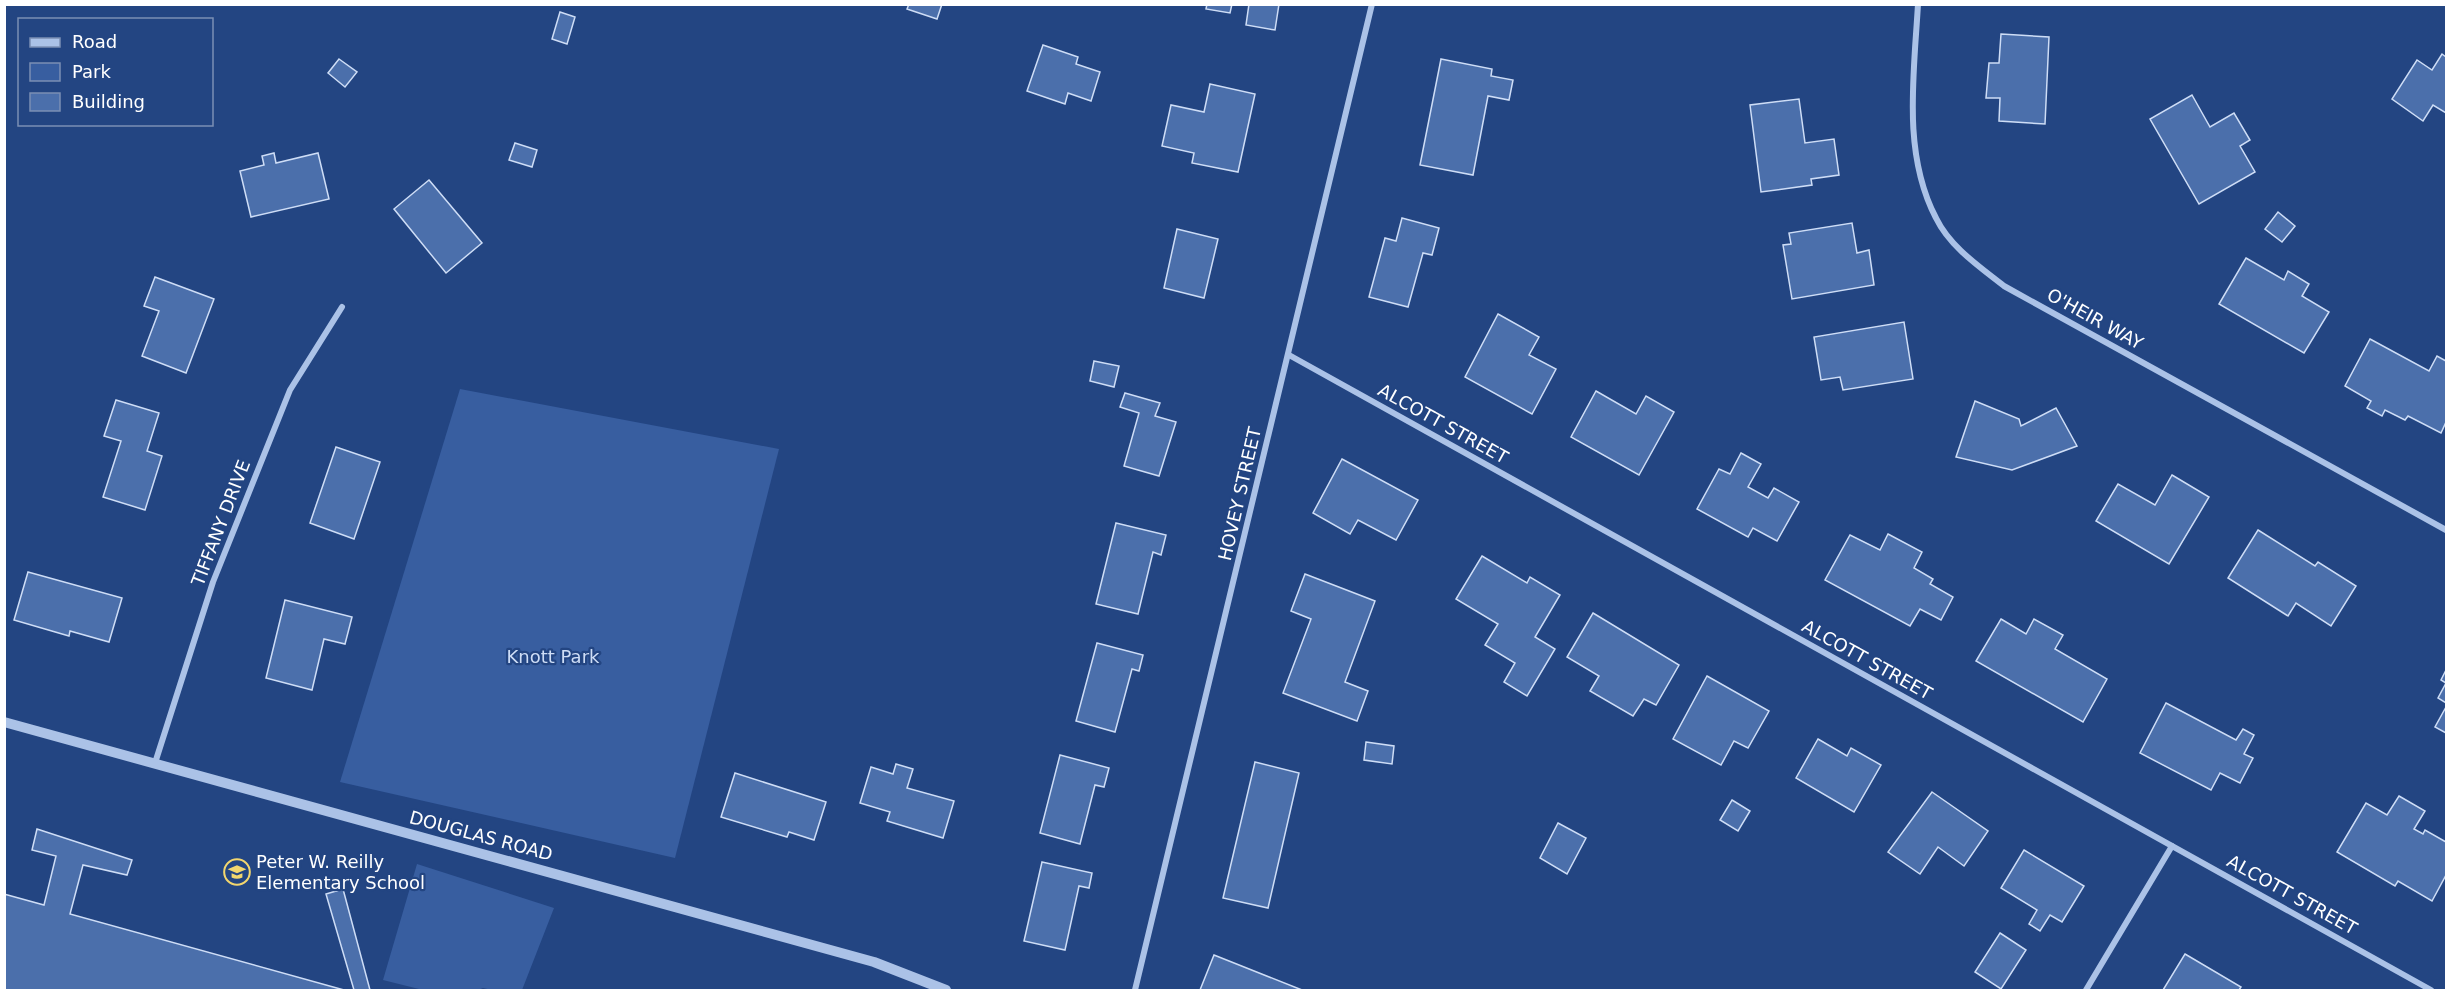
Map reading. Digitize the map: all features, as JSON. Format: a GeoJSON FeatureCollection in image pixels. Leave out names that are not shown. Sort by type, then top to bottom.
{"type":"FeatureCollection","features":[{"type":"Feature","properties":{"kind":"street","name":"HOVEY STREET"},"geometry":{"type":"LineString","coordinates":[[1135,990],[1372,4]]}},
{"type":"Feature","properties":{"kind":"street","name":"O'HEIR WAY"},"geometry":{"type":"LineString","coordinates":[[1918,4],[1912,118],[1920,177],[1936,219],[1966,256],[2004,286],[2446,530]]}},
{"type":"Feature","properties":{"kind":"street","name":"TIFFANY DRIVE"},"geometry":{"type":"LineString","coordinates":[[155,763],[213,582],[290,390],[342,307]]}},
{"type":"Feature","properties":{"kind":"street","name":"ALCOTT STREET"},"geometry":{"type":"LineString","coordinates":[[1289,356],[2431,990]]}},
{"type":"Feature","properties":{"kind":"street","name":"DOUGLAS ROAD"},"geometry":{"type":"LineString","coordinates":[[4,722],[874,962],[946,990]]}},
{"type":"Feature","properties":{"kind":"street"},"geometry":{"type":"LineString","coordinates":[[2086,990],[2172,846]]}},
{"type":"Feature","properties":{"kind":"green space","name":"Knott Park"},"geometry":{"type":"Polygon","coordinates":[[[460,389],[779,449],[675,858],[340,782],[460,389]]]}},
{"type":"Feature","properties":{"kind":"green space"},"geometry":{"type":"Polygon","coordinates":[[[417,864],[554,908],[522,990],[483,988],[478,990],[423,990],[383,980],[417,864]]]}},
{"type":"Feature","properties":{"kind":"building"},"geometry":{"type":"Polygon","coordinates":[[[909,4],[942,4],[937,19],[907,9],[909,4]]]}},
{"type":"Feature","properties":{"kind":"building"},"geometry":{"type":"Polygon","coordinates":[[[1207,4],[1232,4],[1230,13],[1206,9],[1207,4]]]}},
{"type":"Feature","properties":{"kind":"building"},"geometry":{"type":"Polygon","coordinates":[[[1249,4],[1279,4],[1275,30],[1246,25],[1249,4]]]}},
{"type":"Feature","properties":{"kind":"building"},"geometry":{"type":"Polygon","coordinates":[[[560,12],[575,17],[567,44],[552,39],[560,12]]]}},
{"type":"Feature","properties":{"kind":"building"},"geometry":{"type":"Polygon","coordinates":[[[2001,34],[2049,37],[2045,124],[1999,121],[2000,98],[1986,98],[1989,63],[1999,63],[2001,34]]]}},
{"type":"Feature","properties":{"kind":"building"},"geometry":{"type":"Polygon","coordinates":[[[1043,45],[1078,57],[1076,64],[1100,72],[1091,101],[1068,93],[1065,104],[1027,91],[1043,45]]]}},
{"type":"Feature","properties":{"kind":"building"},"geometry":{"type":"Polygon","coordinates":[[[2442,54],[2446,57],[2446,113],[2433,105],[2423,121],[2392,99],[2417,60],[2432,70],[2442,54]]]}},
{"type":"Feature","properties":{"kind":"building"},"geometry":{"type":"Polygon","coordinates":[[[339,59],[357,72],[345,87],[328,73],[339,59]]]}},
{"type":"Feature","properties":{"kind":"building"},"geometry":{"type":"Polygon","coordinates":[[[1441,59],[1492,69],[1491,76],[1513,80],[1509,100],[1488,96],[1473,175],[1420,165],[1441,59]]]}},
{"type":"Feature","properties":{"kind":"building"},"geometry":{"type":"Polygon","coordinates":[[[1210,84],[1255,94],[1238,172],[1192,163],[1194,153],[1162,146],[1171,105],[1204,112],[1210,84]]]}},
{"type":"Feature","properties":{"kind":"building"},"geometry":{"type":"Polygon","coordinates":[[[2192,95],[2210,127],[2234,113],[2250,140],[2240,146],[2255,172],[2199,204],[2150,119],[2192,95]]]}},
{"type":"Feature","properties":{"kind":"building"},"geometry":{"type":"Polygon","coordinates":[[[1799,99],[1805,143],[1834,139],[1839,175],[1811,179],[1812,185],[1761,192],[1750,105],[1799,99]]]}},
{"type":"Feature","properties":{"kind":"building"},"geometry":{"type":"Polygon","coordinates":[[[515,143],[537,150],[532,167],[509,160],[515,143]]]}},
{"type":"Feature","properties":{"kind":"building"},"geometry":{"type":"Polygon","coordinates":[[[274,153],[276,163],[318,153],[329,199],[251,217],[240,171],[264,165],[262,156],[274,153]]]}},
{"type":"Feature","properties":{"kind":"building"},"geometry":{"type":"Polygon","coordinates":[[[429,180],[482,243],[446,273],[394,209],[429,180]]]}},
{"type":"Feature","properties":{"kind":"building"},"geometry":{"type":"Polygon","coordinates":[[[2278,212],[2295,226],[2282,242],[2265,229],[2278,212]]]}},
{"type":"Feature","properties":{"kind":"building"},"geometry":{"type":"Polygon","coordinates":[[[1402,218],[1439,228],[1432,255],[1423,253],[1408,307],[1369,297],[1385,238],[1396,241],[1402,218]]]}},
{"type":"Feature","properties":{"kind":"building"},"geometry":{"type":"Polygon","coordinates":[[[1852,223],[1857,253],[1869,250],[1874,285],[1792,299],[1783,245],[1791,244],[1789,233],[1852,223]]]}},
{"type":"Feature","properties":{"kind":"building"},"geometry":{"type":"Polygon","coordinates":[[[1177,229],[1218,239],[1204,298],[1164,288],[1177,229]]]}},
{"type":"Feature","properties":{"kind":"building"},"geometry":{"type":"Polygon","coordinates":[[[2246,258],[2284,280],[2288,271],[2309,284],[2302,296],[2329,312],[2304,353],[2219,304],[2246,258]]]}},
{"type":"Feature","properties":{"kind":"building"},"geometry":{"type":"Polygon","coordinates":[[[155,277],[214,299],[186,373],[142,356],[159,311],[144,306],[155,277]]]}},
{"type":"Feature","properties":{"kind":"building"},"geometry":{"type":"Polygon","coordinates":[[[1498,314],[1539,337],[1529,355],[1556,369],[1532,414],[1465,377],[1498,314]]]}},
{"type":"Feature","properties":{"kind":"building"},"geometry":{"type":"Polygon","coordinates":[[[1904,322],[1913,379],[1843,390],[1840,377],[1821,380],[1814,337],[1904,322]]]}},
{"type":"Feature","properties":{"kind":"building"},"geometry":{"type":"Polygon","coordinates":[[[2370,339],[2429,371],[2437,356],[2446,361],[2446,422],[2441,433],[2408,416],[2405,420],[2385,410],[2382,416],[2367,408],[2371,401],[2345,386],[2370,339]]]}},
{"type":"Feature","properties":{"kind":"building"},"geometry":{"type":"Polygon","coordinates":[[[1094,361],[1119,366],[1114,387],[1090,381],[1094,361]]]}},
{"type":"Feature","properties":{"kind":"building"},"geometry":{"type":"Polygon","coordinates":[[[1596,391],[1636,414],[1646,396],[1674,412],[1639,475],[1571,437],[1596,391]]]}},
{"type":"Feature","properties":{"kind":"building"},"geometry":{"type":"Polygon","coordinates":[[[1125,393],[1160,403],[1155,416],[1176,422],[1159,476],[1124,466],[1139,413],[1120,407],[1125,393]]]}},
{"type":"Feature","properties":{"kind":"building"},"geometry":{"type":"Polygon","coordinates":[[[116,400],[159,413],[147,451],[162,456],[145,510],[103,497],[121,441],[104,436],[116,400]]]}},
{"type":"Feature","properties":{"kind":"building"},"geometry":{"type":"Polygon","coordinates":[[[1975,401],[2019,419],[2021,426],[2056,408],[2077,446],[2012,470],[1956,457],[1975,401]]]}},
{"type":"Feature","properties":{"kind":"building"},"geometry":{"type":"Polygon","coordinates":[[[336,447],[380,462],[354,539],[310,523],[336,447]]]}},
{"type":"Feature","properties":{"kind":"building"},"geometry":{"type":"Polygon","coordinates":[[[1741,453],[1761,464],[1748,487],[1768,498],[1774,488],[1799,502],[1777,541],[1753,528],[1748,537],[1697,509],[1719,469],[1730,474],[1741,453]]]}},
{"type":"Feature","properties":{"kind":"building"},"geometry":{"type":"Polygon","coordinates":[[[1342,459],[1418,500],[1396,540],[1358,520],[1350,534],[1313,513],[1342,459]]]}},
{"type":"Feature","properties":{"kind":"building"},"geometry":{"type":"Polygon","coordinates":[[[2172,475],[2209,497],[2169,564],[2096,521],[2118,484],[2155,505],[2172,475]]]}},
{"type":"Feature","properties":{"kind":"building"},"geometry":{"type":"Polygon","coordinates":[[[1116,523],[1166,535],[1161,555],[1153,552],[1138,614],[1096,604],[1116,523]]]}},
{"type":"Feature","properties":{"kind":"building"},"geometry":{"type":"Polygon","coordinates":[[[2258,530],[2315,566],[2318,562],[2356,586],[2331,626],[2296,603],[2288,616],[2228,578],[2258,530]]]}},
{"type":"Feature","properties":{"kind":"building"},"geometry":{"type":"Polygon","coordinates":[[[1888,534],[1922,552],[1914,568],[1933,579],[1930,584],[1953,597],[1941,620],[1920,609],[1910,626],[1825,580],[1850,535],[1880,550],[1888,534]]]}},
{"type":"Feature","properties":{"kind":"building"},"geometry":{"type":"Polygon","coordinates":[[[1482,556],[1527,583],[1530,577],[1560,595],[1535,637],[1555,649],[1527,696],[1504,682],[1515,663],[1485,645],[1498,624],[1456,599],[1482,556]]]}},
{"type":"Feature","properties":{"kind":"building"},"geometry":{"type":"Polygon","coordinates":[[[28,572],[122,598],[109,642],[70,631],[69,636],[14,620],[28,572]]]}},
{"type":"Feature","properties":{"kind":"building"},"geometry":{"type":"Polygon","coordinates":[[[1305,574],[1375,601],[1345,682],[1368,691],[1357,721],[1283,693],[1311,619],[1291,611],[1305,574]]]}},
{"type":"Feature","properties":{"kind":"building"},"geometry":{"type":"Polygon","coordinates":[[[285,600],[352,617],[345,644],[324,639],[312,690],[266,678],[285,600]]]}},
{"type":"Feature","properties":{"kind":"building"},"geometry":{"type":"Polygon","coordinates":[[[1593,613],[1679,665],[1656,705],[1644,699],[1633,716],[1590,691],[1599,676],[1567,657],[1593,613]]]}},
{"type":"Feature","properties":{"kind":"building"},"geometry":{"type":"Polygon","coordinates":[[[2001,619],[2026,634],[2034,619],[2063,635],[2055,649],[2107,679],[2083,722],[1976,661],[2001,619]]]}},
{"type":"Feature","properties":{"kind":"building"},"geometry":{"type":"Polygon","coordinates":[[[1097,643],[1143,655],[1139,671],[1132,669],[1115,732],[1076,721],[1097,643]]]}},
{"type":"Feature","properties":{"kind":"building"},"geometry":{"type":"Polygon","coordinates":[[[2446,670],[2446,683],[2441,680],[2446,670]]]}},
{"type":"Feature","properties":{"kind":"building"},"geometry":{"type":"Polygon","coordinates":[[[1707,676],[1769,711],[1748,748],[1734,741],[1721,765],[1673,739],[1707,676]]]}},
{"type":"Feature","properties":{"kind":"building"},"geometry":{"type":"Polygon","coordinates":[[[2446,683],[2446,703],[2438,698],[2446,683]]]}},
{"type":"Feature","properties":{"kind":"building"},"geometry":{"type":"Polygon","coordinates":[[[2166,703],[2236,740],[2243,729],[2254,735],[2244,754],[2253,758],[2240,783],[2220,773],[2211,790],[2140,753],[2166,703]]]}},
{"type":"Feature","properties":{"kind":"building"},"geometry":{"type":"Polygon","coordinates":[[[2446,707],[2446,733],[2435,727],[2446,707]]]}},
{"type":"Feature","properties":{"kind":"building"},"geometry":{"type":"Polygon","coordinates":[[[1818,739],[1847,756],[1851,748],[1881,765],[1854,812],[1796,778],[1818,739]]]}},
{"type":"Feature","properties":{"kind":"building"},"geometry":{"type":"Polygon","coordinates":[[[1366,742],[1394,746],[1392,764],[1364,760],[1366,742]]]}},
{"type":"Feature","properties":{"kind":"building"},"geometry":{"type":"Polygon","coordinates":[[[1060,755],[1109,768],[1104,787],[1095,785],[1080,844],[1040,833],[1060,755]]]}},
{"type":"Feature","properties":{"kind":"building"},"geometry":{"type":"Polygon","coordinates":[[[1255,762],[1299,773],[1268,908],[1223,898],[1255,762]]]}},
{"type":"Feature","properties":{"kind":"building"},"geometry":{"type":"Polygon","coordinates":[[[896,764],[913,769],[907,788],[954,801],[943,838],[887,821],[890,812],[860,803],[871,767],[893,774],[896,764]]]}},
{"type":"Feature","properties":{"kind":"building"},"geometry":{"type":"Polygon","coordinates":[[[735,773],[826,802],[814,840],[789,832],[787,837],[721,817],[735,773]]]}},
{"type":"Feature","properties":{"kind":"building"},"geometry":{"type":"Polygon","coordinates":[[[1932,792],[1988,831],[1964,866],[1938,847],[1920,874],[1888,852],[1932,792]]]}},
{"type":"Feature","properties":{"kind":"building"},"geometry":{"type":"Polygon","coordinates":[[[2399,796],[2425,811],[2414,829],[2423,834],[2425,830],[2446,842],[2446,875],[2432,901],[2398,881],[2395,886],[2337,852],[2366,803],[2387,815],[2399,796]]]}},
{"type":"Feature","properties":{"kind":"building"},"geometry":{"type":"Polygon","coordinates":[[[1732,800],[1750,811],[1738,831],[1720,820],[1732,800]]]}},
{"type":"Feature","properties":{"kind":"building"},"geometry":{"type":"Polygon","coordinates":[[[1558,823],[1586,838],[1567,874],[1540,858],[1558,823]]]}},
{"type":"Feature","properties":{"kind":"building"},"geometry":{"type":"Polygon","coordinates":[[[37,829],[132,860],[127,875],[83,865],[70,914],[344,990],[4,990],[4,894],[44,905],[56,856],[32,850],[37,829]]]}},
{"type":"Feature","properties":{"kind":"building"},"geometry":{"type":"Polygon","coordinates":[[[2024,850],[2084,886],[2062,922],[2050,915],[2040,931],[2029,924],[2037,910],[2001,888],[2024,850]]]}},
{"type":"Feature","properties":{"kind":"building"},"geometry":{"type":"Polygon","coordinates":[[[1042,862],[1092,873],[1089,888],[1079,886],[1065,950],[1024,941],[1042,862]]]}},
{"type":"Feature","properties":{"kind":"building"},"geometry":{"type":"Polygon","coordinates":[[[343,889],[370,990],[354,990],[326,894],[343,889]]]}},
{"type":"Feature","properties":{"kind":"building"},"geometry":{"type":"Polygon","coordinates":[[[2000,933],[2026,950],[2001,989],[1975,972],[2000,933]]]}},
{"type":"Feature","properties":{"kind":"building"},"geometry":{"type":"Polygon","coordinates":[[[2185,954],[2241,987],[2239,990],[2163,990],[2185,954]]]}},
{"type":"Feature","properties":{"kind":"building"},"geometry":{"type":"Polygon","coordinates":[[[1214,955],[1302,990],[1200,990],[1214,955]]]}},
{"type":"Feature","properties":{"kind":"place","name":"Peter W. Reilly Elementary School"},"geometry":{"type":"Point","coordinates":[237,872]}}]}
